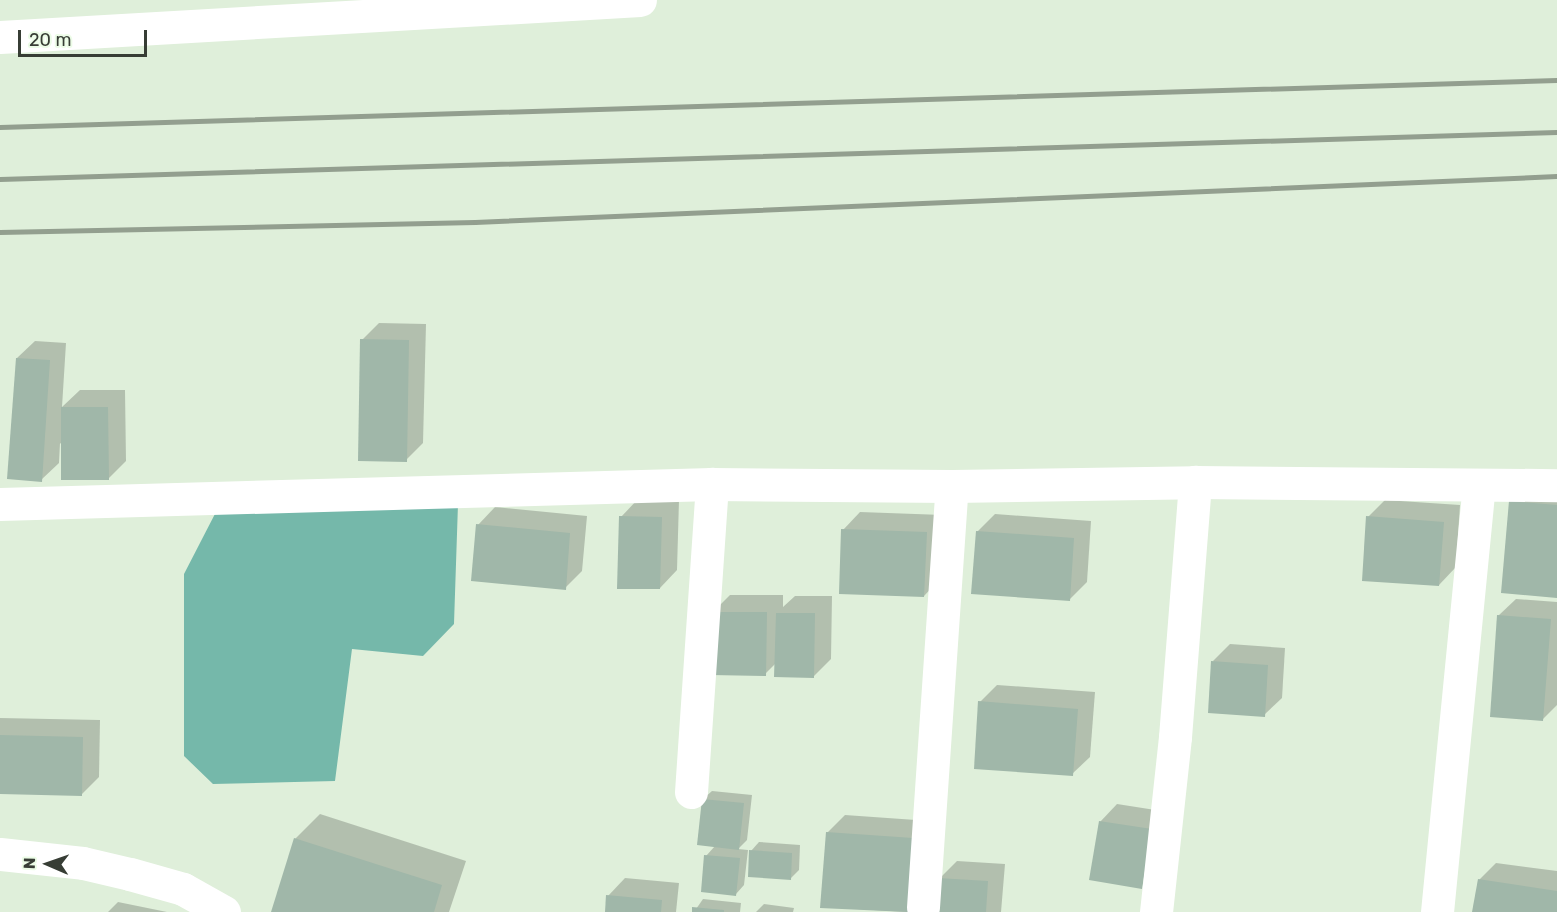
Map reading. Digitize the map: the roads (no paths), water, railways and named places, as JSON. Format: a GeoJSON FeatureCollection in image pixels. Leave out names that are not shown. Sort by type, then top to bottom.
{"type":"FeatureCollection","features":[{"type":"Feature","properties":{"kind":"street"},"geometry":{"type":"LineString","coordinates":[[0,37],[640,0]]}},
{"type":"Feature","properties":{"kind":"street"},"geometry":{"type":"LineString","coordinates":[[1156,912],[1175,737],[1195,482]]}},
{"type":"Feature","properties":{"kind":"street"},"geometry":{"type":"LineString","coordinates":[[0,504],[712,484],[952,486],[1195,482],[1557,485]]}},
{"type":"Feature","properties":{"kind":"street"},"geometry":{"type":"LineString","coordinates":[[692,792],[712,484]]}},
{"type":"Feature","properties":{"kind":"street"},"geometry":{"type":"LineString","coordinates":[[1437,912],[1479,485]]}},
{"type":"Feature","properties":{"kind":"street"},"geometry":{"type":"LineString","coordinates":[[923,907],[952,486]]}},
{"type":"Feature","properties":{"kind":"street"},"geometry":{"type":"LineString","coordinates":[[0,854],[83,863],[130,874],[183,889],[224,912]]}},
{"type":"Feature","properties":{"kind":"water"},"geometry":{"type":"Polygon","coordinates":[[[458,504],[454,624],[423,656],[352,649],[335,781],[213,784],[184,756],[184,574],[217,510],[458,504]]]}},
{"type":"Feature","properties":{"kind":"railway"},"geometry":{"type":"LineString","coordinates":[[0,127],[1557,80]]}},
{"type":"Feature","properties":{"kind":"railway"},"geometry":{"type":"LineString","coordinates":[[0,179],[1557,132]]}},
{"type":"Feature","properties":{"kind":"railway"},"geometry":{"type":"LineString","coordinates":[[0,232],[475,222],[1557,176]]}}]}
